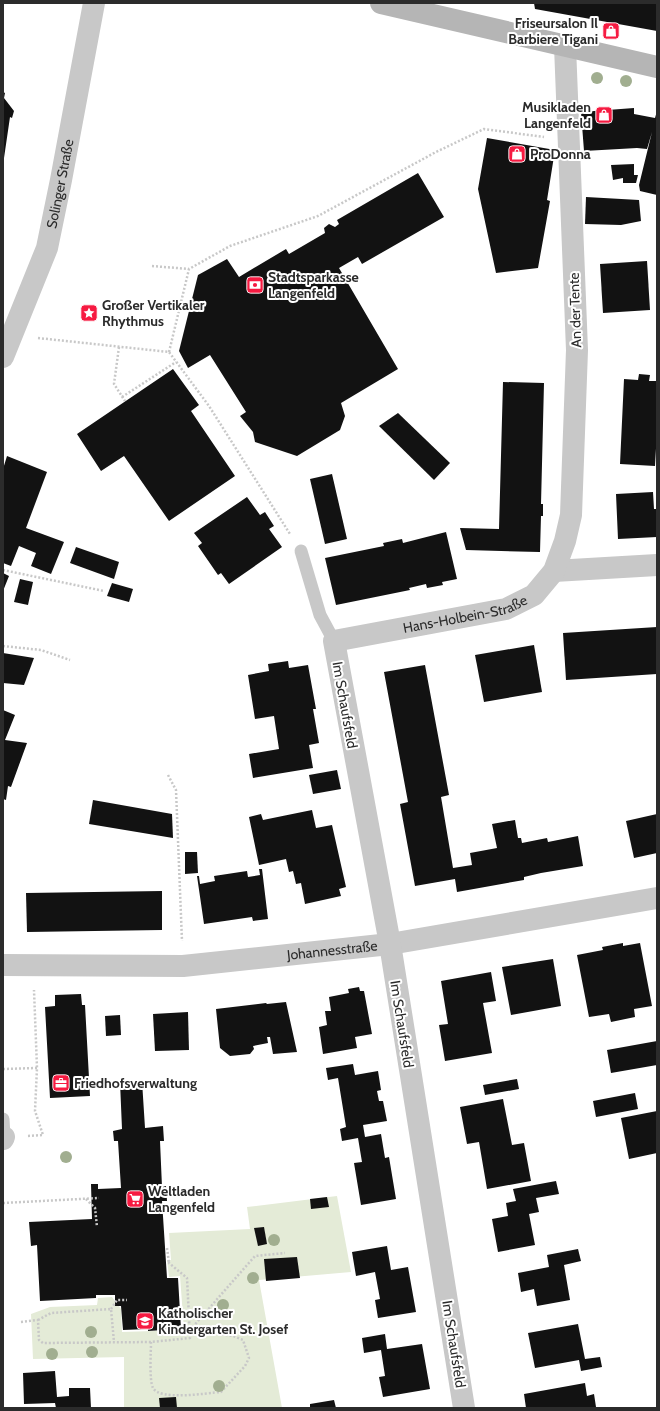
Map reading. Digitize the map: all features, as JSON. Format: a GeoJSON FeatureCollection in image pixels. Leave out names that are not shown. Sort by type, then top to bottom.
{"type":"FeatureCollection","features":[{"type":"Feature","properties":{"kind":"main road"},"geometry":{"type":"LineString","coordinates":[[381,3],[657,67]]}},
{"type":"Feature","properties":{"kind":"street","name":"Solinger Straße"},"geometry":{"type":"LineString","coordinates":[[3,357],[7,335],[47,248],[94,3]]}},
{"type":"Feature","properties":{"kind":"street","name":"An der Tente"},"geometry":{"type":"LineString","coordinates":[[554,571],[565,541],[571,516],[576,350],[565,46]]}},
{"type":"Feature","properties":{"kind":"street"},"geometry":{"type":"LineString","coordinates":[[554,571],[657,566]]}},
{"type":"Feature","properties":{"kind":"street","name":"Hans-Holbein-Straße"},"geometry":{"type":"LineString","coordinates":[[334,641],[506,610],[534,595],[554,571]]}},
{"type":"Feature","properties":{"kind":"street","name":"Im Schaufsfeld"},"geometry":{"type":"LineString","coordinates":[[334,641],[390,944],[464,1408]]}},
{"type":"Feature","properties":{"kind":"street","name":"Johannesstraße"},"geometry":{"type":"LineString","coordinates":[[3,964],[183,966],[390,944],[657,898]]}},
{"type":"Feature","properties":{"kind":"lane"},"geometry":{"type":"LineString","coordinates":[[302,551],[320,615],[334,641]]}},
{"type":"Feature","properties":{"kind":"path"},"geometry":{"type":"LineString","coordinates":[[152,266],[189,269],[230,246],[318,216],[436,152],[484,129],[568,141]]}},
{"type":"Feature","properties":{"kind":"path"},"geometry":{"type":"LineString","coordinates":[[189,269],[169,352],[209,406],[302,551]]}},
{"type":"Feature","properties":{"kind":"path"},"geometry":{"type":"LineString","coordinates":[[7,335],[169,352]]}},
{"type":"Feature","properties":{"kind":"path"},"geometry":{"type":"LineString","coordinates":[[119,347],[114,384],[125,401]]}},
{"type":"Feature","properties":{"kind":"path"},"geometry":{"type":"LineString","coordinates":[[122,397],[176,362]]}},
{"type":"Feature","properties":{"kind":"path"},"geometry":{"type":"LineString","coordinates":[[3,570],[104,591]]}},
{"type":"Feature","properties":{"kind":"path"},"geometry":{"type":"LineString","coordinates":[[3,646],[41,650],[70,660]]}},
{"type":"Feature","properties":{"kind":"path"},"geometry":{"type":"LineString","coordinates":[[168,775],[176,790],[183,966]]}},
{"type":"Feature","properties":{"kind":"path"},"geometry":{"type":"LineString","coordinates":[[3,1132],[43,1135],[35,1111],[37,1068],[34,965]]}},
{"type":"Feature","properties":{"kind":"path"},"geometry":{"type":"LineString","coordinates":[[3,1070],[37,1068]]}},
{"type":"Feature","properties":{"kind":"path"},"geometry":{"type":"LineString","coordinates":[[3,1203],[99,1198]]}},
{"type":"Feature","properties":{"kind":"path"},"geometry":{"type":"LineString","coordinates":[[85,1199],[95,1208],[96,1227]]}},
{"type":"Feature","properties":{"kind":"path"},"geometry":{"type":"LineString","coordinates":[[38,1320],[39,1340],[43,1343],[151,1342],[190,1338],[187,1278],[168,1263],[167,1248]]}},
{"type":"Feature","properties":{"kind":"path"},"geometry":{"type":"LineString","coordinates":[[190,1330],[255,1256],[285,1253]]}},
{"type":"Feature","properties":{"kind":"path"},"geometry":{"type":"LineString","coordinates":[[114,1342],[111,1309],[117,1300],[127,1300]]}},
{"type":"Feature","properties":{"kind":"path"},"geometry":{"type":"LineString","coordinates":[[21,1322],[38,1320],[51,1313],[111,1309]]}},
{"type":"Feature","properties":{"kind":"path"},"geometry":{"type":"LineString","coordinates":[[151,1342],[151,1382],[153,1388],[158,1393],[167,1396],[221,1392],[245,1366],[249,1358],[243,1340],[233,1336],[190,1330]]}},
{"type":"Feature","properties":{"kind":"green space","name":"Katholischer Kindergarten St. Josef"},"geometry":{"type":"Polygon","coordinates":[[[337,1196],[351,1272],[259,1280],[282,1408],[124,1408],[124,1357],[33,1359],[31,1314],[50,1307],[97,1305],[98,1298],[112,1297],[121,1309],[122,1332],[184,1330],[180,1276],[169,1277],[167,1260],[171,1260],[169,1233],[250,1229],[247,1207],[337,1196]]]}},
{"type":"Feature","properties":{"kind":"building"},"geometry":{"type":"Polygon","coordinates":[[[534,3],[657,3],[657,31],[535,9],[534,3]]]}},
{"type":"Feature","properties":{"kind":"building"},"geometry":{"type":"Polygon","coordinates":[[[3,92],[5,93],[4,98],[14,111],[12,118],[10,117],[4,158],[3,92]]]}},
{"type":"Feature","properties":{"kind":"building"},"geometry":{"type":"Polygon","coordinates":[[[634,108],[634,114],[655,118],[657,111],[657,195],[640,191],[639,185],[652,132],[647,149],[637,148],[584,151],[581,112],[634,108]]]}},
{"type":"Feature","properties":{"kind":"building"},"geometry":{"type":"Polygon","coordinates":[[[487,138],[555,150],[547,200],[550,201],[538,268],[496,273],[478,189],[487,138]]]}},
{"type":"Feature","properties":{"kind":"building"},"geometry":{"type":"Polygon","coordinates":[[[634,164],[634,175],[638,175],[636,183],[623,183],[623,178],[613,180],[611,165],[634,164]]]}},
{"type":"Feature","properties":{"kind":"building"},"geometry":{"type":"Polygon","coordinates":[[[418,173],[444,217],[362,264],[358,257],[339,268],[398,369],[341,403],[345,416],[340,430],[297,456],[255,442],[253,432],[240,416],[246,412],[210,355],[188,368],[179,351],[198,275],[227,259],[239,277],[286,249],[289,254],[325,233],[324,228],[329,224],[335,227],[339,224],[337,220],[418,173]]]}},
{"type":"Feature","properties":{"kind":"building"},"geometry":{"type":"Polygon","coordinates":[[[586,197],[639,200],[641,221],[621,225],[585,224],[586,197]]]}},
{"type":"Feature","properties":{"kind":"building"},"geometry":{"type":"Polygon","coordinates":[[[647,261],[650,310],[603,313],[600,264],[647,261]]]}},
{"type":"Feature","properties":{"kind":"building"},"geometry":{"type":"Polygon","coordinates":[[[173,369],[199,405],[191,411],[235,476],[169,521],[124,456],[101,471],[77,434],[173,369]]]}},
{"type":"Feature","properties":{"kind":"building"},"geometry":{"type":"Polygon","coordinates":[[[639,374],[650,375],[649,381],[657,381],[655,466],[620,464],[624,379],[638,380],[639,374]]]}},
{"type":"Feature","properties":{"kind":"building"},"geometry":{"type":"Polygon","coordinates":[[[503,382],[544,383],[541,504],[543,504],[543,516],[541,516],[540,552],[466,550],[460,528],[499,529],[503,382]]]}},
{"type":"Feature","properties":{"kind":"building"},"geometry":{"type":"Polygon","coordinates":[[[398,413],[450,463],[434,480],[379,426],[398,413]]]}},
{"type":"Feature","properties":{"kind":"building"},"geometry":{"type":"Polygon","coordinates":[[[7,456],[47,472],[26,528],[64,542],[51,574],[31,566],[36,553],[19,546],[11,566],[3,563],[3,469],[7,456]]]}},
{"type":"Feature","properties":{"kind":"building"},"geometry":{"type":"Polygon","coordinates":[[[332,474],[347,539],[325,544],[310,479],[332,474]]]}},
{"type":"Feature","properties":{"kind":"building"},"geometry":{"type":"Polygon","coordinates":[[[653,492],[654,509],[657,509],[657,537],[618,539],[616,494],[653,492]]]}},
{"type":"Feature","properties":{"kind":"building"},"geometry":{"type":"Polygon","coordinates":[[[247,497],[260,515],[265,512],[274,526],[269,529],[282,547],[229,584],[221,573],[218,575],[198,546],[202,543],[194,533],[247,497]]]}},
{"type":"Feature","properties":{"kind":"building"},"geometry":{"type":"Polygon","coordinates":[[[446,532],[457,579],[442,582],[443,585],[427,588],[426,584],[409,588],[410,590],[336,605],[325,558],[384,546],[383,543],[402,539],[403,543],[446,532]]]}},
{"type":"Feature","properties":{"kind":"building"},"geometry":{"type":"Polygon","coordinates":[[[76,547],[119,562],[114,579],[70,563],[76,547]]]}},
{"type":"Feature","properties":{"kind":"building"},"geometry":{"type":"Polygon","coordinates":[[[3,573],[9,576],[3,591],[3,573]]]}},
{"type":"Feature","properties":{"kind":"building"},"geometry":{"type":"Polygon","coordinates":[[[20,579],[33,582],[28,605],[14,602],[20,579]]]}},
{"type":"Feature","properties":{"kind":"building"},"geometry":{"type":"Polygon","coordinates":[[[112,583],[133,589],[129,602],[107,596],[112,583]]]}},
{"type":"Feature","properties":{"kind":"building"},"geometry":{"type":"Polygon","coordinates":[[[657,627],[657,674],[566,680],[563,633],[657,627]]]}},
{"type":"Feature","properties":{"kind":"building"},"geometry":{"type":"Polygon","coordinates":[[[534,645],[542,692],[484,702],[475,655],[534,645]]]}},
{"type":"Feature","properties":{"kind":"building"},"geometry":{"type":"Polygon","coordinates":[[[3,653],[34,658],[24,685],[3,683],[3,653]]]}},
{"type":"Feature","properties":{"kind":"building"},"geometry":{"type":"Polygon","coordinates":[[[288,661],[289,668],[308,665],[316,709],[313,709],[319,743],[309,745],[313,768],[253,778],[249,754],[279,749],[274,716],[255,719],[248,675],[269,671],[268,664],[288,661]]]}},
{"type":"Feature","properties":{"kind":"building"},"geometry":{"type":"Polygon","coordinates":[[[425,665],[449,795],[441,797],[453,868],[472,865],[470,853],[497,848],[492,824],[515,820],[518,838],[521,838],[522,843],[547,838],[548,842],[578,836],[583,866],[524,877],[524,880],[457,892],[455,879],[415,886],[400,804],[408,802],[384,672],[425,665]]]}},
{"type":"Feature","properties":{"kind":"building"},"geometry":{"type":"Polygon","coordinates":[[[3,710],[15,715],[5,740],[27,743],[11,787],[8,786],[6,800],[3,799],[3,710]]]}},
{"type":"Feature","properties":{"kind":"building"},"geometry":{"type":"Polygon","coordinates":[[[337,770],[341,789],[313,794],[309,775],[337,770]]]}},
{"type":"Feature","properties":{"kind":"building"},"geometry":{"type":"Polygon","coordinates":[[[93,800],[172,814],[173,838],[89,824],[93,800]]]}},
{"type":"Feature","properties":{"kind":"building"},"geometry":{"type":"Polygon","coordinates":[[[312,810],[316,828],[332,825],[346,887],[339,889],[341,896],[305,904],[301,883],[296,884],[293,871],[289,872],[286,859],[259,865],[249,817],[261,814],[263,820],[312,810]]]}},
{"type":"Feature","properties":{"kind":"building"},"geometry":{"type":"Polygon","coordinates":[[[657,814],[657,853],[634,858],[626,821],[657,814]]]}},
{"type":"Feature","properties":{"kind":"building"},"geometry":{"type":"Polygon","coordinates":[[[185,852],[197,852],[198,873],[185,874],[185,852]]]}},
{"type":"Feature","properties":{"kind":"building"},"geometry":{"type":"Polygon","coordinates":[[[259,869],[262,869],[268,919],[253,921],[252,917],[204,924],[197,876],[199,876],[200,884],[215,881],[214,876],[247,871],[248,877],[260,875],[259,869]]]}},
{"type":"Feature","properties":{"kind":"building"},"geometry":{"type":"Polygon","coordinates":[[[162,891],[162,930],[27,932],[26,893],[162,891]]]}},
{"type":"Feature","properties":{"kind":"building"},"geometry":{"type":"Polygon","coordinates":[[[623,943],[623,946],[640,943],[652,1006],[634,1009],[635,1017],[611,1022],[609,1014],[589,1017],[577,955],[603,950],[602,947],[623,943]]]}},
{"type":"Feature","properties":{"kind":"building"},"geometry":{"type":"Polygon","coordinates":[[[553,959],[561,1006],[511,1015],[502,967],[553,959]]]}},
{"type":"Feature","properties":{"kind":"building"},"geometry":{"type":"Polygon","coordinates":[[[491,972],[496,1001],[483,1003],[492,1053],[445,1061],[439,1025],[448,1024],[441,981],[491,972]]]}},
{"type":"Feature","properties":{"kind":"building"},"geometry":{"type":"Polygon","coordinates":[[[359,987],[360,991],[364,991],[372,1034],[355,1037],[357,1048],[323,1054],[319,1027],[327,1025],[325,1011],[331,1011],[329,997],[349,993],[348,989],[359,987]]]}},
{"type":"Feature","properties":{"kind":"building"},"geometry":{"type":"Polygon","coordinates":[[[81,994],[82,1005],[85,1005],[90,1096],[50,1098],[45,1007],[55,1006],[55,995],[81,994]]]}},
{"type":"Feature","properties":{"kind":"building"},"geometry":{"type":"Polygon","coordinates":[[[286,1002],[297,1052],[273,1054],[270,1037],[267,1037],[268,1043],[253,1046],[254,1049],[250,1054],[230,1056],[220,1048],[216,1009],[286,1002]]]}},
{"type":"Feature","properties":{"kind":"building"},"geometry":{"type":"Polygon","coordinates":[[[188,1012],[189,1050],[155,1051],[153,1014],[188,1012]]]}},
{"type":"Feature","properties":{"kind":"building"},"geometry":{"type":"Polygon","coordinates":[[[120,1015],[121,1035],[106,1036],[105,1016],[120,1015]]]}},
{"type":"Feature","properties":{"kind":"building"},"geometry":{"type":"Polygon","coordinates":[[[657,1041],[657,1065],[611,1073],[607,1050],[657,1041]]]}},
{"type":"Feature","properties":{"kind":"building"},"geometry":{"type":"Polygon","coordinates":[[[353,1064],[355,1075],[378,1071],[381,1090],[377,1091],[379,1101],[383,1101],[387,1121],[363,1125],[365,1137],[381,1134],[385,1158],[389,1157],[396,1199],[361,1205],[354,1163],[362,1162],[358,1138],[342,1141],[340,1129],[346,1127],[338,1078],[328,1080],[326,1068],[353,1064]]]}},
{"type":"Feature","properties":{"kind":"building"},"geometry":{"type":"Polygon","coordinates":[[[517,1079],[519,1089],[485,1095],[483,1085],[517,1079]]]}},
{"type":"Feature","properties":{"kind":"building"},"geometry":{"type":"Polygon","coordinates":[[[142,1081],[145,1128],[163,1126],[164,1141],[160,1141],[162,1187],[166,1186],[167,1201],[162,1201],[167,1278],[178,1278],[181,1329],[148,1331],[148,1329],[123,1330],[121,1306],[115,1306],[115,1295],[96,1295],[96,1298],[40,1301],[37,1245],[31,1246],[29,1222],[92,1219],[91,1184],[98,1184],[98,1189],[121,1188],[118,1141],[114,1141],[113,1131],[122,1129],[120,1082],[142,1081]]]}},
{"type":"Feature","properties":{"kind":"building"},"geometry":{"type":"Polygon","coordinates":[[[635,1093],[638,1109],[596,1117],[593,1101],[635,1093]]]}},
{"type":"Feature","properties":{"kind":"building"},"geometry":{"type":"Polygon","coordinates":[[[503,1099],[512,1145],[524,1143],[531,1181],[487,1189],[479,1142],[467,1144],[460,1107],[503,1099]]]}},
{"type":"Feature","properties":{"kind":"building"},"geometry":{"type":"Polygon","coordinates":[[[657,1111],[657,1153],[629,1159],[621,1118],[657,1111]]]}},
{"type":"Feature","properties":{"kind":"building"},"geometry":{"type":"Polygon","coordinates":[[[556,1181],[559,1194],[536,1198],[539,1212],[529,1214],[535,1245],[498,1252],[492,1219],[508,1216],[506,1203],[516,1201],[513,1189],[556,1181]]]}},
{"type":"Feature","properties":{"kind":"building"},"geometry":{"type":"Polygon","coordinates":[[[327,1197],[329,1207],[311,1209],[310,1199],[327,1197]]]}},
{"type":"Feature","properties":{"kind":"building"},"geometry":{"type":"Polygon","coordinates":[[[264,1227],[267,1244],[258,1246],[254,1228],[264,1227]]]}},
{"type":"Feature","properties":{"kind":"building"},"geometry":{"type":"Polygon","coordinates":[[[387,1246],[391,1270],[408,1267],[416,1312],[378,1318],[375,1300],[380,1299],[375,1272],[356,1276],[352,1252],[387,1246]]]}},
{"type":"Feature","properties":{"kind":"building"},"geometry":{"type":"Polygon","coordinates":[[[578,1249],[581,1261],[564,1265],[570,1300],[537,1306],[534,1289],[521,1292],[518,1273],[549,1267],[547,1255],[578,1249]]]}},
{"type":"Feature","properties":{"kind":"building"},"geometry":{"type":"Polygon","coordinates":[[[297,1257],[300,1278],[266,1281],[264,1259],[297,1257]]]}},
{"type":"Feature","properties":{"kind":"building"},"geometry":{"type":"Polygon","coordinates":[[[578,1324],[585,1359],[600,1357],[602,1367],[581,1371],[579,1360],[535,1368],[528,1333],[578,1324]]]}},
{"type":"Feature","properties":{"kind":"building"},"geometry":{"type":"Polygon","coordinates":[[[385,1334],[387,1349],[422,1344],[430,1389],[383,1397],[379,1377],[385,1376],[381,1350],[364,1353],[362,1338],[385,1334]]]}},
{"type":"Feature","properties":{"kind":"building"},"geometry":{"type":"Polygon","coordinates":[[[55,1371],[57,1397],[69,1396],[69,1388],[90,1388],[91,1408],[56,1408],[55,1403],[24,1404],[23,1373],[55,1371]]]}},
{"type":"Feature","properties":{"kind":"building"},"geometry":{"type":"Polygon","coordinates":[[[585,1383],[587,1396],[594,1394],[596,1407],[526,1408],[524,1394],[585,1383]]]}},
{"type":"Feature","properties":{"kind":"building"},"geometry":{"type":"Polygon","coordinates":[[[176,1397],[177,1408],[160,1408],[159,1398],[176,1397]]]}},
{"type":"Feature","properties":{"kind":"building"},"geometry":{"type":"Polygon","coordinates":[[[334,1400],[336,1408],[310,1408],[310,1404],[334,1400]]]}},
{"type":"Feature","properties":{"kind":"place","name":"Friseursalon Il Barbiere Tigani"},"geometry":{"type":"Point","coordinates":[611,31]}},
{"type":"Feature","properties":{"kind":"place","name":"Musikladen Langenfeld"},"geometry":{"type":"Point","coordinates":[604,115]}},
{"type":"Feature","properties":{"kind":"place","name":"ProDonna"},"geometry":{"type":"Point","coordinates":[517,154]}},
{"type":"Feature","properties":{"kind":"place","name":"Stadtsparkasse Langenfeld"},"geometry":{"type":"Point","coordinates":[255,285]}},
{"type":"Feature","properties":{"kind":"place","name":"Großer Vertikaler Rhythmus"},"geometry":{"type":"Point","coordinates":[89,313]}},
{"type":"Feature","properties":{"kind":"place","name":"Friedhofsverwaltung"},"geometry":{"type":"Point","coordinates":[61,1083]}},
{"type":"Feature","properties":{"kind":"place","name":"Weltladen Langenfeld"},"geometry":{"type":"Point","coordinates":[135,1199]}},
{"type":"Feature","properties":{"kind":"place","name":"Katholischer Kindergarten St. Josef"},"geometry":{"type":"Point","coordinates":[145,1321]}}]}
